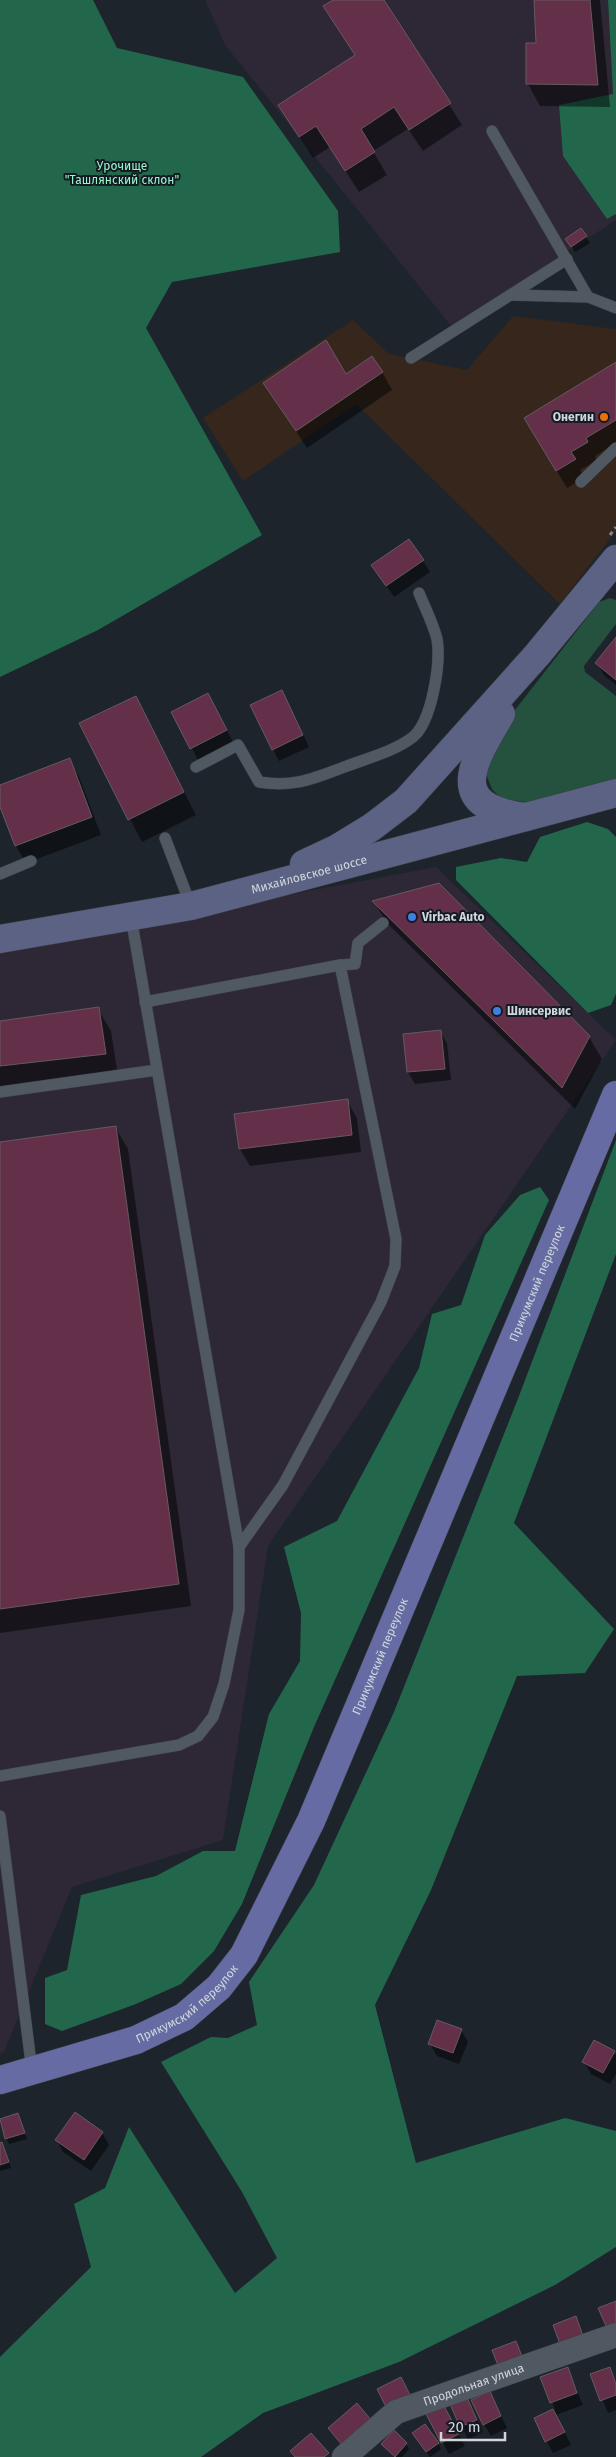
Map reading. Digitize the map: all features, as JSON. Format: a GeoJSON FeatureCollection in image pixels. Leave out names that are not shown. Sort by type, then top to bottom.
{"type":"FeatureCollection","features":[{"type":"Feature","properties":{"kind":"main road"},"geometry":{"type":"LineString","coordinates":[[239,895],[336,850],[372,828],[406,801],[537,655],[615,563]]}},
{"type":"Feature","properties":{"kind":"main road"},"geometry":{"type":"LineString","coordinates":[[530,817],[503,814],[485,805],[475,795],[471,780],[473,766],[482,744],[537,655]]}},
{"type":"Feature","properties":{"kind":"main road","name":"Михайловское шоссе"},"geometry":{"type":"LineString","coordinates":[[0,939],[192,906],[239,895],[616,794]]}},
{"type":"Feature","properties":{"kind":"main road","name":"Прикумский переулок"},"geometry":{"type":"LineString","coordinates":[[0,2080],[136,2040],[184,2017],[219,1988],[244,1956],[311,1821],[616,1094]]}},
{"type":"Feature","properties":{"kind":"street","name":"Продольная улица"},"geometry":{"type":"LineString","coordinates":[[344,2457],[396,2412],[616,2334]]}},
{"type":"Feature","properties":{"kind":"lane"},"geometry":{"type":"LineString","coordinates":[[492,131],[588,297]]}},
{"type":"Feature","properties":{"kind":"lane"},"geometry":{"type":"LineString","coordinates":[[412,358],[567,259]]}},
{"type":"Feature","properties":{"kind":"lane"},"geometry":{"type":"LineString","coordinates":[[510,295],[588,297],[616,308]]}},
{"type":"Feature","properties":{"kind":"lane"},"geometry":{"type":"LineString","coordinates":[[581,482],[616,448]]}},
{"type":"Feature","properties":{"kind":"lane"},"geometry":{"type":"LineString","coordinates":[[196,767],[238,745],[260,782],[279,785],[304,783],[383,752],[414,736],[424,722],[431,702],[438,661],[437,640],[418,594]]}},
{"type":"Feature","properties":{"kind":"lane"},"geometry":{"type":"LineString","coordinates":[[165,838],[192,906]]}},
{"type":"Feature","properties":{"kind":"lane"},"geometry":{"type":"LineString","coordinates":[[0,874],[31,861]]}},
{"type":"Feature","properties":{"kind":"lane"},"geometry":{"type":"LineString","coordinates":[[0,1776],[179,1745],[198,1736],[213,1717],[224,1684],[239,1610],[239,1547],[131,917]]}},
{"type":"Feature","properties":{"kind":"lane"},"geometry":{"type":"LineString","coordinates":[[145,1002],[340,965],[355,964],[358,943],[383,924]]}},
{"type":"Feature","properties":{"kind":"lane"},"geometry":{"type":"LineString","coordinates":[[239,1547],[283,1485],[381,1302],[395,1266],[396,1239],[340,965]]}},
{"type":"Feature","properties":{"kind":"lane"},"geometry":{"type":"LineString","coordinates":[[0,1092],[157,1070]]}},
{"type":"Feature","properties":{"kind":"lane"},"geometry":{"type":"LineString","coordinates":[[0,1816],[32,2071]]}},
{"type":"Feature","properties":{"kind":"shaded area"},"geometry":{"type":"Polygon","coordinates":[[[205,0],[608,0],[613,94],[616,104],[616,220],[452,327],[225,45],[205,0]]]}},
{"type":"Feature","properties":{"kind":"shaded area"},"geometry":{"type":"Polygon","coordinates":[[[513,316],[616,329],[616,531],[560,604],[356,404],[243,481],[203,418],[353,320],[389,354],[467,370],[513,316]]]}},
{"type":"Feature","properties":{"kind":"shaded area"},"geometry":{"type":"Polygon","coordinates":[[[436,867],[616,1040],[268,1546],[223,1840],[72,1887],[4,2052],[0,2053],[0,949],[436,867]]]}},
{"type":"Feature","properties":{"kind":"green space","name":"Урочище \"Ташлянский склон\""},"geometry":{"type":"Polygon","coordinates":[[[0,0],[93,0],[117,48],[243,77],[338,211],[340,252],[172,282],[146,328],[262,535],[98,630],[0,677],[0,0]]]}},
{"type":"Feature","properties":{"kind":"green space"},"geometry":{"type":"Polygon","coordinates":[[[608,0],[616,0],[616,214],[607,219],[563,156],[559,105],[613,94],[608,0]]]}},
{"type":"Feature","properties":{"kind":"green space"},"geometry":{"type":"Polygon","coordinates":[[[610,598],[616,600],[616,624],[584,666],[585,672],[616,696],[616,785],[535,803],[501,799],[492,789],[486,774],[490,742],[599,602],[610,598]]]}},
{"type":"Feature","properties":{"kind":"green space"},"geometry":{"type":"Polygon","coordinates":[[[587,822],[608,829],[616,837],[616,994],[611,1005],[588,1013],[456,880],[456,867],[501,858],[527,862],[540,837],[587,822]]]}},
{"type":"Feature","properties":{"kind":"green space"},"geometry":{"type":"Polygon","coordinates":[[[616,1140],[616,1254],[514,1523],[614,1629],[585,1673],[517,1676],[431,1890],[375,2005],[416,2163],[565,2118],[616,2131],[616,2247],[555,2285],[399,2362],[263,2413],[201,2457],[0,2457],[0,2357],[91,2267],[74,2204],[105,2188],[129,2127],[235,2293],[277,2258],[242,2192],[161,2062],[211,2037],[228,2038],[257,2025],[249,1982],[314,1885],[394,1712],[519,1396],[616,1140]]]}},
{"type":"Feature","properties":{"kind":"green space"},"geometry":{"type":"Polygon","coordinates":[[[540,1187],[549,1200],[314,1727],[242,1904],[214,1951],[181,1984],[136,2004],[62,2031],[45,2024],[45,1978],[67,1970],[81,1895],[156,1876],[203,1851],[235,1851],[269,1714],[300,1661],[301,1613],[284,1547],[337,1521],[419,1368],[432,1314],[461,1305],[485,1235],[520,1195],[540,1187]]]}},
{"type":"Feature","properties":{"kind":"building"},"geometry":{"type":"Polygon","coordinates":[[[333,0],[384,0],[451,103],[409,130],[394,107],[361,129],[375,152],[345,171],[316,126],[299,137],[278,105],[355,55],[323,6],[333,0]]]}},
{"type":"Feature","properties":{"kind":"building"},"geometry":{"type":"Polygon","coordinates":[[[534,0],[590,0],[598,85],[526,84],[526,43],[536,43],[534,0]]]}},
{"type":"Feature","properties":{"kind":"building"},"geometry":{"type":"Polygon","coordinates":[[[581,228],[587,236],[571,247],[565,239],[581,228]]]}},
{"type":"Feature","properties":{"kind":"building"},"geometry":{"type":"Polygon","coordinates":[[[326,340],[346,374],[372,356],[383,372],[296,431],[263,383],[326,340]]]}},
{"type":"Feature","properties":{"kind":"building"},"geometry":{"type":"Polygon","coordinates":[[[616,362],[616,420],[586,438],[588,442],[571,452],[576,459],[556,471],[524,418],[616,362]]]}},
{"type":"Feature","properties":{"kind":"building"},"geometry":{"type":"Polygon","coordinates":[[[409,539],[424,560],[386,586],[371,565],[409,539]]]}},
{"type":"Feature","properties":{"kind":"building"},"geometry":{"type":"Polygon","coordinates":[[[616,637],[616,680],[595,663],[616,637]]]}},
{"type":"Feature","properties":{"kind":"building"},"geometry":{"type":"Polygon","coordinates":[[[282,690],[303,735],[272,750],[250,705],[282,690]]]}},
{"type":"Feature","properties":{"kind":"building"},"geometry":{"type":"Polygon","coordinates":[[[208,693],[227,730],[190,749],[171,712],[208,693]]]}},
{"type":"Feature","properties":{"kind":"building"},"geometry":{"type":"Polygon","coordinates":[[[136,696],[184,792],[128,820],[79,723],[136,696]]]}},
{"type":"Feature","properties":{"kind":"building"},"geometry":{"type":"Polygon","coordinates":[[[70,758],[92,817],[15,846],[0,807],[0,785],[70,758]]]}},
{"type":"Feature","properties":{"kind":"building"},"geometry":{"type":"Polygon","coordinates":[[[439,883],[590,1036],[562,1088],[372,901],[439,883]]]}},
{"type":"Feature","properties":{"kind":"building"},"geometry":{"type":"Polygon","coordinates":[[[99,1007],[106,1054],[0,1066],[0,1021],[99,1007]]]}},
{"type":"Feature","properties":{"kind":"building"},"geometry":{"type":"Polygon","coordinates":[[[441,1030],[445,1069],[407,1072],[403,1034],[441,1030]]]}},
{"type":"Feature","properties":{"kind":"building"},"geometry":{"type":"Polygon","coordinates":[[[348,1099],[352,1135],[239,1149],[234,1114],[348,1099]]]}},
{"type":"Feature","properties":{"kind":"building"},"geometry":{"type":"Polygon","coordinates":[[[116,1126],[179,1584],[0,1609],[0,1142],[116,1126]]]}},
{"type":"Feature","properties":{"kind":"building"},"geometry":{"type":"Polygon","coordinates":[[[437,2020],[462,2029],[453,2053],[428,2044],[437,2020]]]}},
{"type":"Feature","properties":{"kind":"building"},"geometry":{"type":"Polygon","coordinates":[[[594,2040],[615,2051],[603,2073],[582,2062],[594,2040]]]}},
{"type":"Feature","properties":{"kind":"building"},"geometry":{"type":"Polygon","coordinates":[[[75,2112],[103,2132],[84,2160],[55,2140],[75,2112]]]}},
{"type":"Feature","properties":{"kind":"building"},"geometry":{"type":"Polygon","coordinates":[[[18,2113],[25,2133],[5,2139],[0,2119],[18,2113]]]}},
{"type":"Feature","properties":{"kind":"building"},"geometry":{"type":"Polygon","coordinates":[[[2,2142],[9,2162],[0,2165],[0,2143],[2,2142]]]}},
{"type":"Feature","properties":{"kind":"building"},"geometry":{"type":"Polygon","coordinates":[[[616,2301],[616,2324],[607,2328],[598,2308],[616,2301]]]}},
{"type":"Feature","properties":{"kind":"building"},"geometry":{"type":"Polygon","coordinates":[[[576,2316],[583,2336],[560,2344],[553,2325],[576,2316]]]}},
{"type":"Feature","properties":{"kind":"building"},"geometry":{"type":"Polygon","coordinates":[[[516,2341],[523,2359],[499,2368],[492,2350],[516,2341]]]}},
{"type":"Feature","properties":{"kind":"building"},"geometry":{"type":"Polygon","coordinates":[[[568,2367],[577,2393],[550,2403],[540,2377],[568,2367]]]}},
{"type":"Feature","properties":{"kind":"building"},"geometry":{"type":"Polygon","coordinates":[[[610,2367],[616,2384],[616,2395],[600,2401],[590,2374],[610,2367]]]}},
{"type":"Feature","properties":{"kind":"building"},"geometry":{"type":"Polygon","coordinates":[[[401,2377],[410,2395],[386,2407],[377,2389],[401,2377]]]}},
{"type":"Feature","properties":{"kind":"building"},"geometry":{"type":"Polygon","coordinates":[[[490,2391],[501,2416],[483,2425],[471,2400],[490,2391]]]}},
{"type":"Feature","properties":{"kind":"building"},"geometry":{"type":"Polygon","coordinates":[[[466,2395],[477,2420],[460,2427],[449,2402],[466,2395]]]}},
{"type":"Feature","properties":{"kind":"building"},"geometry":{"type":"Polygon","coordinates":[[[357,2403],[371,2420],[342,2445],[328,2428],[357,2403]]]}},
{"type":"Feature","properties":{"kind":"building"},"geometry":{"type":"Polygon","coordinates":[[[443,2404],[459,2434],[441,2443],[425,2412],[443,2404]]]}},
{"type":"Feature","properties":{"kind":"building"},"geometry":{"type":"Polygon","coordinates":[[[553,2409],[565,2432],[545,2442],[534,2418],[553,2409]]]}},
{"type":"Feature","properties":{"kind":"building"},"geometry":{"type":"Polygon","coordinates":[[[425,2424],[439,2443],[426,2452],[412,2433],[425,2424]]]}},
{"type":"Feature","properties":{"kind":"building"},"geometry":{"type":"Polygon","coordinates":[[[394,2430],[407,2443],[395,2457],[381,2444],[394,2430]]]}},
{"type":"Feature","properties":{"kind":"building"},"geometry":{"type":"Polygon","coordinates":[[[311,2433],[329,2453],[324,2457],[295,2457],[290,2451],[311,2433]]]}},
{"type":"Feature","properties":{"kind":"place","name":"Онегин"},"geometry":{"type":"Point","coordinates":[604,417]}},
{"type":"Feature","properties":{"kind":"place","name":"Virbac Auto"},"geometry":{"type":"Point","coordinates":[412,917]}},
{"type":"Feature","properties":{"kind":"place","name":"Шинсервис"},"geometry":{"type":"Point","coordinates":[497,1011]}}]}
